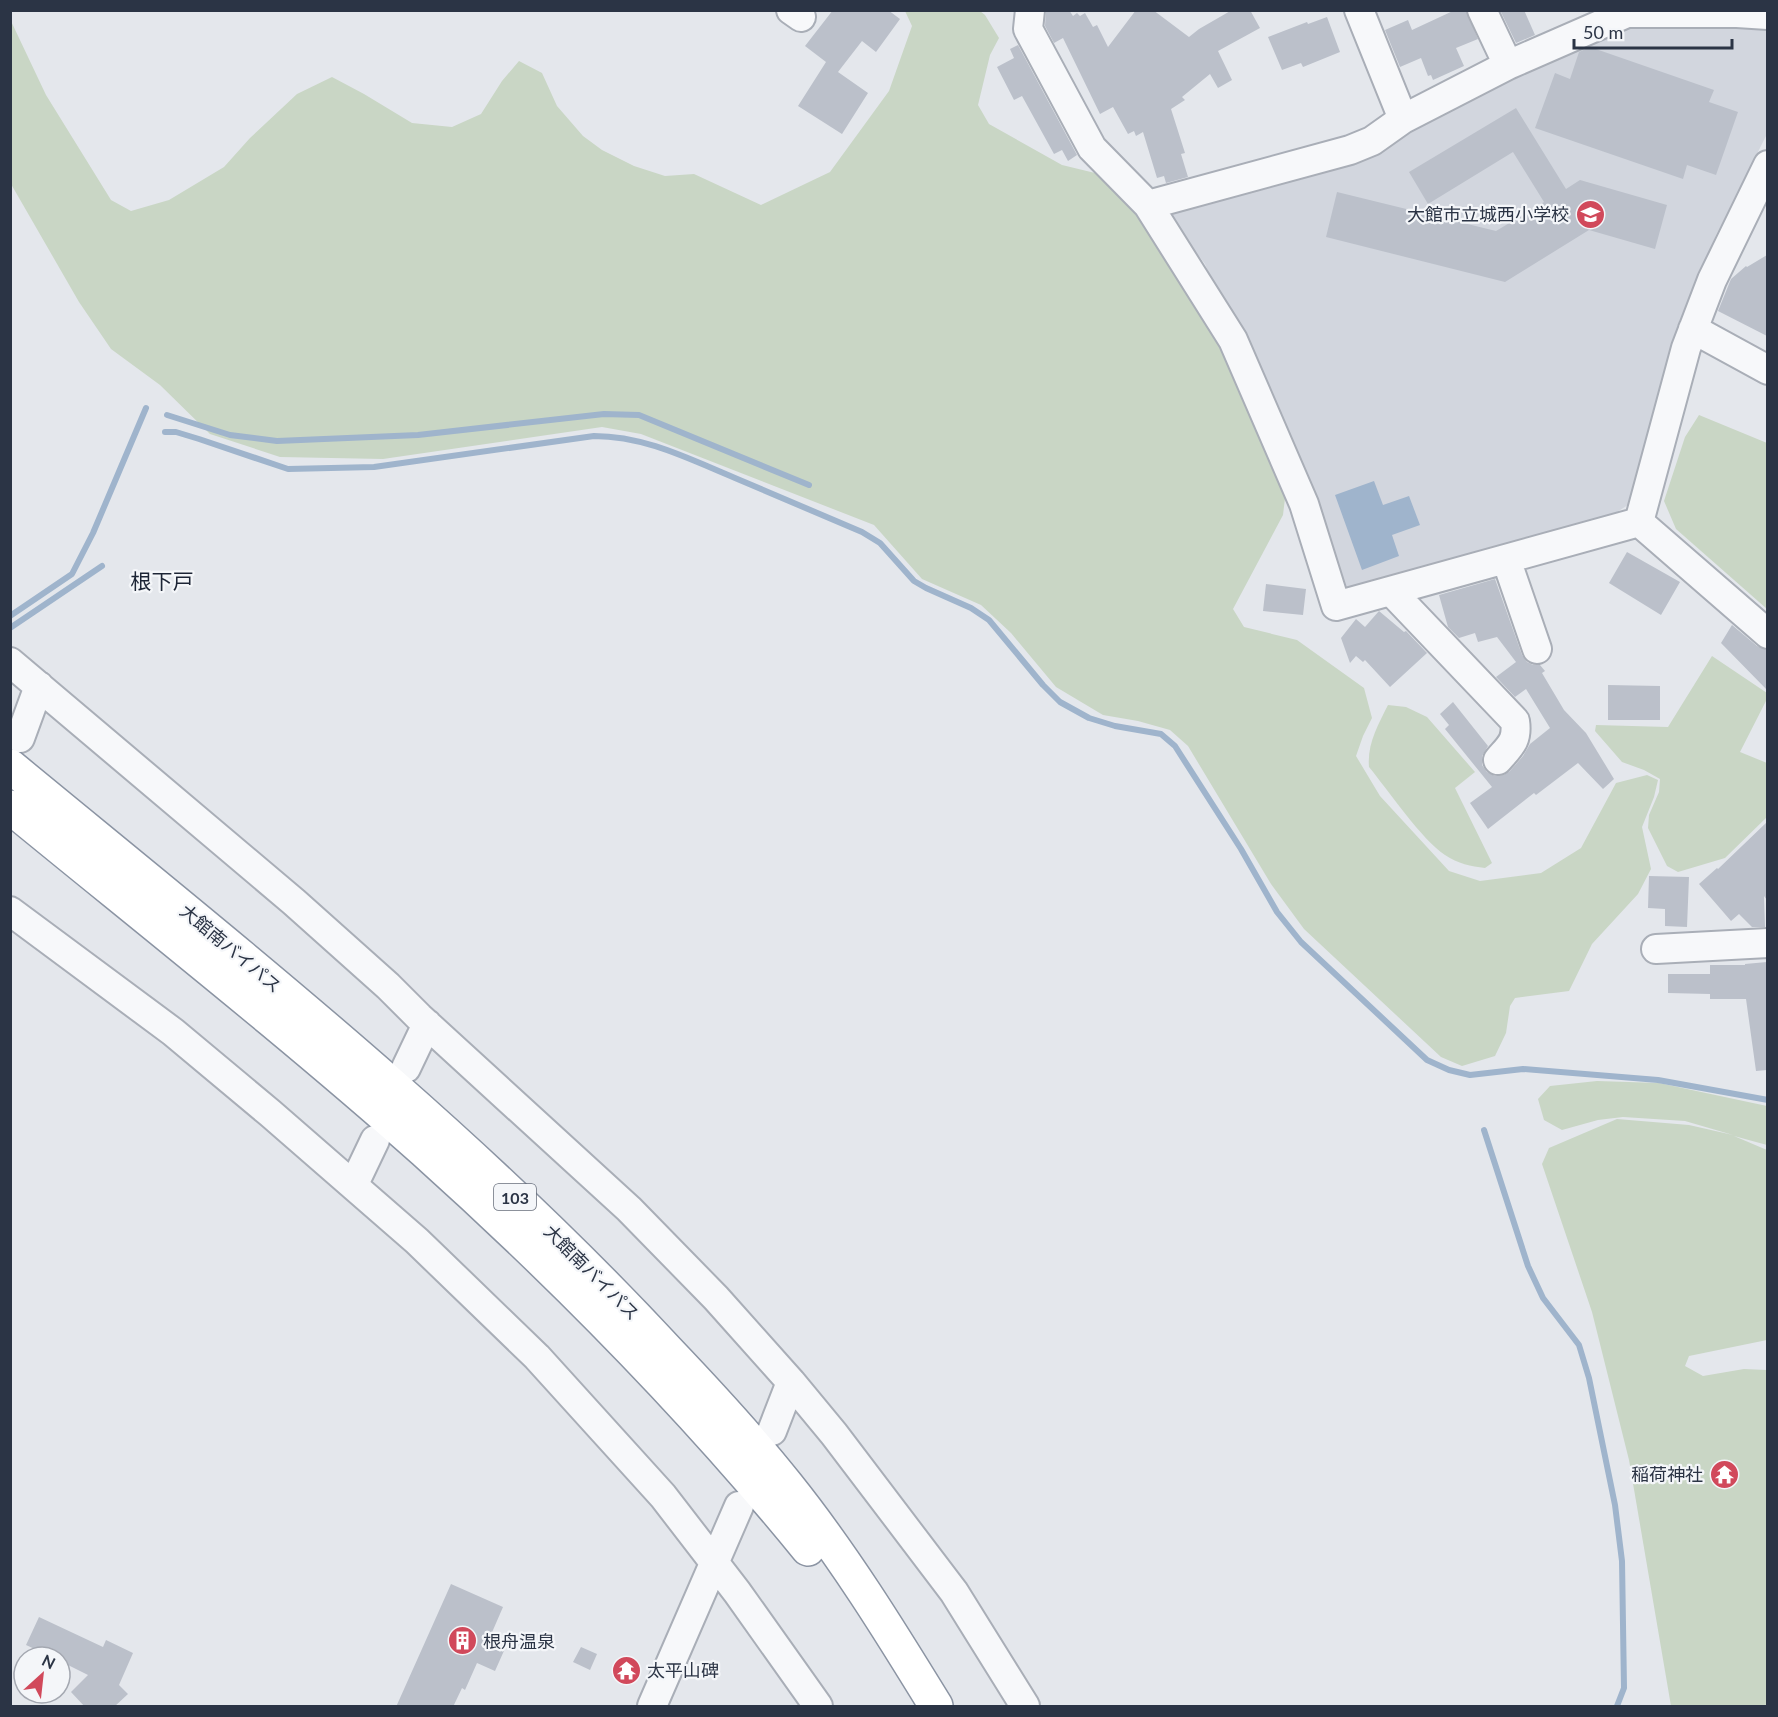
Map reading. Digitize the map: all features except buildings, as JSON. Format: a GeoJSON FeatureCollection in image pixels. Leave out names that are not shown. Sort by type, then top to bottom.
{"type":"FeatureCollection","features":[{"type":"Feature","properties":{"kind":"highway","name":"大館南バイパス"},"geometry":{"type":"LineString","coordinates":[[14,751],[272,982],[444,1130],[540,1220],[632,1312],[715,1401],[788,1486],[896,1639],[936,1707]]}},
{"type":"Feature","properties":{"kind":"highway","name":"大館南バイパス"},"geometry":{"type":"LineString","coordinates":[[10,807],[316,1058],[424,1151],[520,1240],[607,1327],[767,1499],[842,1590],[926,1707]]}},
{"type":"Feature","properties":{"kind":"highway"},"geometry":{"type":"LineString","coordinates":[[10,827],[198,962]]}},
{"type":"Feature","properties":{"kind":"street"},"geometry":{"type":"LineString","coordinates":[[1030,10],[1028,29],[1092,148],[1148,205],[1233,340],[1304,504],[1336,606],[1639,522]]}},
{"type":"Feature","properties":{"kind":"street"},"geometry":{"type":"LineString","coordinates":[[1359,10],[1403,119]]}},
{"type":"Feature","properties":{"kind":"street"},"geometry":{"type":"LineString","coordinates":[[1482,10],[1508,65]]}},
{"type":"Feature","properties":{"kind":"street"},"geometry":{"type":"LineString","coordinates":[[1148,205],[1350,150],[1372,141],[1403,119],[1508,65],[1627,12],[1764,13]]}},
{"type":"Feature","properties":{"kind":"street"},"geometry":{"type":"LineString","coordinates":[[1639,522],[1686,348],[1712,280],[1767,165]]}},
{"type":"Feature","properties":{"kind":"street"},"geometry":{"type":"LineString","coordinates":[[1693,329],[1767,370]]}},
{"type":"Feature","properties":{"kind":"street"},"geometry":{"type":"LineString","coordinates":[[1639,522],[1767,634]]}},
{"type":"Feature","properties":{"kind":"street"},"geometry":{"type":"LineString","coordinates":[[1506,559],[1537,649]]}},
{"type":"Feature","properties":{"kind":"street"},"geometry":{"type":"LineString","coordinates":[[1391,591],[1515,721],[1517,734],[1498,760]]}},
{"type":"Feature","properties":{"kind":"street"},"geometry":{"type":"LineString","coordinates":[[10,662],[294,902],[388,986],[629,1209],[716,1298],[834,1434],[954,1592],[1025,1707]]}},
{"type":"Feature","properties":{"kind":"street"},"geometry":{"type":"LineString","coordinates":[[14,751],[39,687]]}},
{"type":"Feature","properties":{"kind":"street"},"geometry":{"type":"LineString","coordinates":[[10,911],[173,1032],[354,1184],[417,1241],[537,1357],[663,1496],[793,1669],[818,1707]]}},
{"type":"Feature","properties":{"kind":"street"},"geometry":{"type":"LineString","coordinates":[[1656,949],[1767,943]]}},
{"type":"Feature","properties":{"kind":"street"},"geometry":{"type":"LineString","coordinates":[[406,1068],[427,1024]]}},
{"type":"Feature","properties":{"kind":"street"},"geometry":{"type":"LineString","coordinates":[[354,1184],[375,1140]]}},
{"type":"Feature","properties":{"kind":"street"},"geometry":{"type":"LineString","coordinates":[[772,1431],[791,1382]]}},
{"type":"Feature","properties":{"kind":"street"},"geometry":{"type":"LineString","coordinates":[[652,1707],[739,1506]]}},
{"type":"Feature","properties":{"kind":"shaded area"},"geometry":{"type":"Polygon","coordinates":[[[1767,22],[1767,134],[1716,235],[1675,338],[1631,503],[1592,528],[1346,599],[1205,264],[1163,208],[1632,23],[1767,22]]]}},
{"type":"Feature","properties":{"kind":"green space"},"geometry":{"type":"Polygon","coordinates":[[[905,11],[980,11],[985,15],[999,38],[990,55],[978,105],[989,124],[1062,165],[1095,173],[1143,217],[1221,338],[1286,490],[1283,515],[1233,609],[1244,627],[1297,640],[1364,688],[1372,718],[1356,756],[1380,796],[1449,871],[1480,881],[1541,873],[1581,848],[1616,783],[1647,775],[1658,780],[1642,827],[1651,869],[1638,894],[1592,944],[1569,991],[1515,998],[1510,1006],[1506,1033],[1495,1056],[1462,1066],[1441,1057],[1304,929],[1271,884],[1188,746],[1170,730],[1103,715],[1056,687],[1011,633],[981,605],[922,579],[874,525],[641,434],[602,427],[383,459],[280,457],[210,434],[160,385],[111,349],[79,302],[11,184],[10,19],[46,95],[111,200],[131,211],[169,200],[224,167],[250,138],[297,94],[332,77],[412,123],[452,127],[481,114],[502,81],[519,61],[542,73],[557,106],[583,136],[602,150],[634,166],[665,176],[694,174],[761,205],[830,172],[889,91],[912,26],[905,11]]]}},
{"type":"Feature","properties":{"kind":"green space"},"geometry":{"type":"Polygon","coordinates":[[[1699,415],[1767,443],[1767,609],[1676,529],[1664,501],[1685,437],[1699,415]]]}},
{"type":"Feature","properties":{"kind":"green space"},"geometry":{"type":"Polygon","coordinates":[[[1712,656],[1767,693],[1767,699],[1740,752],[1767,763],[1767,817],[1725,858],[1678,872],[1667,866],[1648,828],[1649,815],[1659,792],[1660,779],[1622,762],[1595,731],[1596,725],[1668,727],[1712,656]]]}},
{"type":"Feature","properties":{"kind":"green space"},"geometry":{"type":"Polygon","coordinates":[[[1388,705],[1406,707],[1427,717],[1475,772],[1455,788],[1492,863],[1485,868],[1455,861],[1436,848],[1416,827],[1369,767],[1371,743],[1388,705]]]}},
{"type":"Feature","properties":{"kind":"green space"},"geometry":{"type":"Polygon","coordinates":[[[1597,1081],[1659,1083],[1767,1106],[1767,1145],[1734,1136],[1767,1150],[1767,1340],[1689,1356],[1685,1366],[1703,1376],[1744,1369],[1767,1370],[1767,1706],[1671,1706],[1629,1460],[1592,1312],[1542,1164],[1549,1148],[1617,1119],[1689,1125],[1733,1135],[1685,1121],[1623,1117],[1598,1120],[1562,1130],[1544,1120],[1538,1099],[1550,1086],[1597,1081]]]}},
{"type":"Feature","properties":{"kind":"water"},"geometry":{"type":"Polygon","coordinates":[[[1374,481],[1383,505],[1409,496],[1420,525],[1392,535],[1399,556],[1362,570],[1335,495],[1374,481]]]}},
{"type":"Feature","properties":{"kind":"waterway"},"geometry":{"type":"LineString","coordinates":[[10,616],[72,574],[93,533],[146,408]]}},
{"type":"Feature","properties":{"kind":"waterway"},"geometry":{"type":"LineString","coordinates":[[167,415],[230,435],[277,441],[418,435],[604,414],[639,415],[809,485]]}},
{"type":"Feature","properties":{"kind":"waterway"},"geometry":{"type":"LineString","coordinates":[[165,432],[176,432],[288,469],[374,467],[594,436],[649,444],[701,463],[862,532],[880,543],[914,581],[971,608],[989,620],[1060,702],[1089,718],[1115,726],[1161,734],[1175,746],[1241,849],[1277,912],[1301,942],[1427,1060],[1449,1070],[1470,1075],[1523,1069],[1658,1080],[1768,1100]]}},
{"type":"Feature","properties":{"kind":"waterway"},"geometry":{"type":"LineString","coordinates":[[10,628],[102,566]]}},
{"type":"Feature","properties":{"kind":"waterway"},"geometry":{"type":"LineString","coordinates":[[1484,1130],[1528,1266],[1543,1298],[1579,1345],[1589,1378],[1615,1505],[1622,1561],[1624,1688],[1617,1706]]}},
{"type":"Feature","properties":{"kind":"place","name":"大館市立城西小学校"},"geometry":{"type":"Point","coordinates":[1590,214]}},
{"type":"Feature","properties":{"kind":"place","name":"稲荷神社"},"geometry":{"type":"Point","coordinates":[1724,1474]}},
{"type":"Feature","properties":{"kind":"place","name":"根舟温泉"},"geometry":{"type":"Point","coordinates":[462,1641]}},
{"type":"Feature","properties":{"kind":"place","name":"太平山碑"},"geometry":{"type":"Point","coordinates":[626,1670]}},
{"type":"Feature","properties":{"kind":"district","name":"根下戸"},"geometry":{"type":"Point","coordinates":[162,580]}}]}
